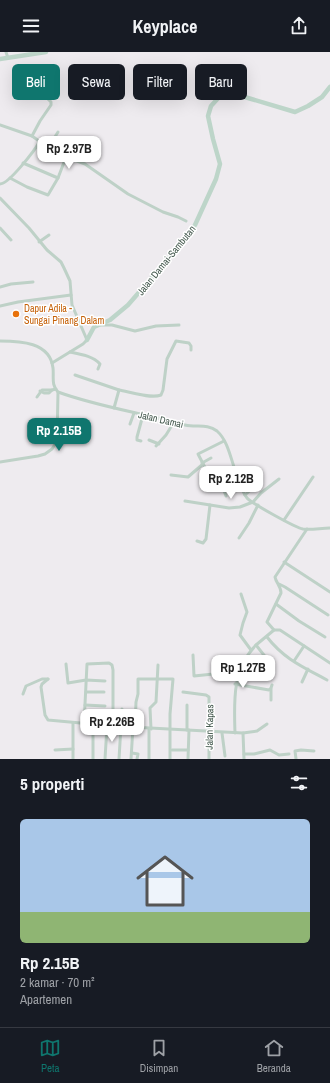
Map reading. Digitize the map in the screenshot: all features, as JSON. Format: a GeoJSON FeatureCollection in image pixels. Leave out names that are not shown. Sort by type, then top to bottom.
{"type":"FeatureCollection","features":[{"type":"Feature","properties":{"kind":"street"},"geometry":{"type":"LineString","coordinates":[[6,52],[8,58]]}},
{"type":"Feature","properties":{"kind":"street"},"geometry":{"type":"LineString","coordinates":[[0,59],[46,52]]}},
{"type":"Feature","properties":{"kind":"street","name":"Jalan Damai-Sambutan"},"geometry":{"type":"LineString","coordinates":[[87,340],[94,327],[110,320],[128,305],[180,245],[196,224],[216,179],[220,164],[208,116],[211,106],[221,95],[238,95],[296,112],[322,97],[330,87]]}},
{"type":"Feature","properties":{"kind":"street"},"geometry":{"type":"LineString","coordinates":[[32,136],[51,105],[50,100]]}},
{"type":"Feature","properties":{"kind":"street"},"geometry":{"type":"LineString","coordinates":[[0,125],[32,136],[56,153],[85,164],[134,197],[163,212],[186,221]]}},
{"type":"Feature","properties":{"kind":"street"},"geometry":{"type":"LineString","coordinates":[[48,148],[58,132]]}},
{"type":"Feature","properties":{"kind":"street"},"geometry":{"type":"LineString","coordinates":[[0,184],[4,184],[10,178],[40,142]]}},
{"type":"Feature","properties":{"kind":"street"},"geometry":{"type":"LineString","coordinates":[[10,178],[46,195],[50,193],[58,178],[66,157]]}},
{"type":"Feature","properties":{"kind":"street"},"geometry":{"type":"LineString","coordinates":[[23,163],[58,178]]}},
{"type":"Feature","properties":{"kind":"street"},"geometry":{"type":"LineString","coordinates":[[0,198],[56,258],[64,268],[70,281],[74,312],[80,321],[87,340],[52,363]]}},
{"type":"Feature","properties":{"kind":"street"},"geometry":{"type":"LineString","coordinates":[[0,228],[11,240]]}},
{"type":"Feature","properties":{"kind":"street"},"geometry":{"type":"LineString","coordinates":[[40,242],[49,234]]}},
{"type":"Feature","properties":{"kind":"street"},"geometry":{"type":"LineString","coordinates":[[0,286],[33,282]]}},
{"type":"Feature","properties":{"kind":"street"},"geometry":{"type":"LineString","coordinates":[[0,306],[71,295]]}},
{"type":"Feature","properties":{"kind":"street"},"geometry":{"type":"LineString","coordinates":[[101,325],[112,325],[135,331],[156,326],[180,325]]}},
{"type":"Feature","properties":{"kind":"street"},"geometry":{"type":"LineString","coordinates":[[0,341],[24,341],[42,349],[50,358],[52,363],[57,407],[57,436],[52,449],[45,454],[38,456],[0,462]]}},
{"type":"Feature","properties":{"kind":"street"},"geometry":{"type":"LineString","coordinates":[[75,375],[119,390],[160,396],[163,390],[168,359],[176,341],[189,343],[191,350]]}},
{"type":"Feature","properties":{"kind":"street"},"geometry":{"type":"LineString","coordinates":[[70,352],[86,356],[98,362],[100,364],[98,369]]}},
{"type":"Feature","properties":{"kind":"street"},"geometry":{"type":"LineString","coordinates":[[37,397],[40,391],[47,389],[55,390]]}},
{"type":"Feature","properties":{"kind":"street","name":"Jalan Damai"},"geometry":{"type":"LineString","coordinates":[[55,390],[114,408],[186,426],[210,427],[217,431],[224,441],[248,499],[297,527],[308,529],[330,528]]}},
{"type":"Feature","properties":{"kind":"street"},"geometry":{"type":"LineString","coordinates":[[114,408],[119,390]]}},
{"type":"Feature","properties":{"kind":"street"},"geometry":{"type":"LineString","coordinates":[[130,424],[134,413]]}},
{"type":"Feature","properties":{"kind":"street"},"geometry":{"type":"LineString","coordinates":[[141,441],[137,440],[137,437],[143,415]]}},
{"type":"Feature","properties":{"kind":"street"},"geometry":{"type":"LineString","coordinates":[[149,440],[157,445],[166,435],[174,422]]}},
{"type":"Feature","properties":{"kind":"street"},"geometry":{"type":"LineString","coordinates":[[210,479],[198,453],[224,441]]}},
{"type":"Feature","properties":{"kind":"street"},"geometry":{"type":"LineString","coordinates":[[171,475],[188,477],[202,463],[211,458]]}},
{"type":"Feature","properties":{"kind":"street"},"geometry":{"type":"LineString","coordinates":[[202,484],[234,467]]}},
{"type":"Feature","properties":{"kind":"street"},"geometry":{"type":"LineString","coordinates":[[218,475],[226,496]]}},
{"type":"Feature","properties":{"kind":"street"},"geometry":{"type":"LineString","coordinates":[[284,520],[313,477]]}},
{"type":"Feature","properties":{"kind":"street"},"geometry":{"type":"LineString","coordinates":[[185,502],[229,508],[240,507],[253,502],[279,479]]}},
{"type":"Feature","properties":{"kind":"street"},"geometry":{"type":"LineString","coordinates":[[245,494],[254,487]]}},
{"type":"Feature","properties":{"kind":"street"},"geometry":{"type":"LineString","coordinates":[[197,541],[203,543],[206,539],[210,505]]}},
{"type":"Feature","properties":{"kind":"street"},"geometry":{"type":"LineString","coordinates":[[239,538],[258,505]]}},
{"type":"Feature","properties":{"kind":"street"},"geometry":{"type":"LineString","coordinates":[[274,630],[267,622],[281,593],[279,584],[275,577],[308,529]]}},
{"type":"Feature","properties":{"kind":"street"},"geometry":{"type":"LineString","coordinates":[[284,562],[330,592]]}},
{"type":"Feature","properties":{"kind":"street"},"geometry":{"type":"LineString","coordinates":[[279,584],[328,615]]}},
{"type":"Feature","properties":{"kind":"street"},"geometry":{"type":"LineString","coordinates":[[241,594],[248,612],[240,635],[251,650]]}},
{"type":"Feature","properties":{"kind":"street"},"geometry":{"type":"LineString","coordinates":[[276,604],[299,621],[325,637]]}},
{"type":"Feature","properties":{"kind":"street"},"geometry":{"type":"LineString","coordinates":[[235,733],[236,684],[243,662],[251,650],[274,630],[280,630],[330,663]]}},
{"type":"Feature","properties":{"kind":"street"},"geometry":{"type":"LineString","coordinates":[[267,637],[276,648],[294,661],[326,680]]}},
{"type":"Feature","properties":{"kind":"street"},"geometry":{"type":"LineString","coordinates":[[256,645],[267,659]]}},
{"type":"Feature","properties":{"kind":"street"},"geometry":{"type":"LineString","coordinates":[[294,661],[304,646]]}},
{"type":"Feature","properties":{"kind":"street"},"geometry":{"type":"LineString","coordinates":[[193,655],[194,676],[239,673]]}},
{"type":"Feature","properties":{"kind":"street"},"geometry":{"type":"LineString","coordinates":[[243,662],[271,667],[271,673]]}},
{"type":"Feature","properties":{"kind":"street"},"geometry":{"type":"LineString","coordinates":[[84,724],[88,663],[110,664],[113,667],[113,726]]}},
{"type":"Feature","properties":{"kind":"street"},"geometry":{"type":"LineString","coordinates":[[66,664],[68,683],[86,680],[105,681]]}},
{"type":"Feature","properties":{"kind":"street"},"geometry":{"type":"LineString","coordinates":[[149,759],[150,708],[156,702],[158,665]]}},
{"type":"Feature","properties":{"kind":"street"},"geometry":{"type":"LineString","coordinates":[[302,682],[308,669]]}},
{"type":"Feature","properties":{"kind":"street"},"geometry":{"type":"LineString","coordinates":[[23,694],[26,686],[42,679],[48,679],[42,684],[41,687],[42,702],[46,719],[73,723],[222,733],[257,732],[267,724]]}},
{"type":"Feature","properties":{"kind":"street"},"geometry":{"type":"LineString","coordinates":[[132,759],[138,679],[173,679],[170,759]]}},
{"type":"Feature","properties":{"kind":"street"},"geometry":{"type":"LineString","coordinates":[[236,684],[270,689]]}},
{"type":"Feature","properties":{"kind":"street"},"geometry":{"type":"LineString","coordinates":[[271,700],[270,689],[272,685]]}},
{"type":"Feature","properties":{"kind":"street"},"geometry":{"type":"LineString","coordinates":[[86,692],[104,692]]}},
{"type":"Feature","properties":{"kind":"street","name":"Jalan Kapas"},"geometry":{"type":"LineString","coordinates":[[183,692],[206,695],[209,697],[209,759]]}},
{"type":"Feature","properties":{"kind":"street"},"geometry":{"type":"LineString","coordinates":[[85,705],[105,706]]}},
{"type":"Feature","properties":{"kind":"street"},"geometry":{"type":"LineString","coordinates":[[187,705],[188,759]]}},
{"type":"Feature","properties":{"kind":"street"},"geometry":{"type":"LineString","coordinates":[[119,759],[122,709]]}},
{"type":"Feature","properties":{"kind":"street"},"geometry":{"type":"LineString","coordinates":[[73,723],[73,759]]}},
{"type":"Feature","properties":{"kind":"street"},"geometry":{"type":"LineString","coordinates":[[93,725],[93,759]]}},
{"type":"Feature","properties":{"kind":"street"},"geometry":{"type":"LineString","coordinates":[[105,759],[107,726]]}},
{"type":"Feature","properties":{"kind":"street"},"geometry":{"type":"LineString","coordinates":[[222,733],[225,756]]}},
{"type":"Feature","properties":{"kind":"street"},"geometry":{"type":"LineString","coordinates":[[244,733],[244,759]]}},
{"type":"Feature","properties":{"kind":"street"},"geometry":{"type":"LineString","coordinates":[[55,750],[73,749]]}},
{"type":"Feature","properties":{"kind":"street"},"geometry":{"type":"LineString","coordinates":[[172,750],[188,750]]}},
{"type":"Feature","properties":{"kind":"street"},"geometry":{"type":"LineString","coordinates":[[244,754],[254,754],[271,750],[279,755],[289,754]]}},
{"type":"Feature","properties":{"kind":"street"},"geometry":{"type":"LineString","coordinates":[[296,759],[295,751],[314,751]]}},
{"type":"Feature","properties":{"kind":"street"},"geometry":{"type":"LineString","coordinates":[[132,753],[138,754],[137,759]]}},
{"type":"Feature","properties":{"kind":"place","name":"Dapur Adila - Sungai Pinang Dalam"},"geometry":{"type":"Point","coordinates":[16,314]}}]}
